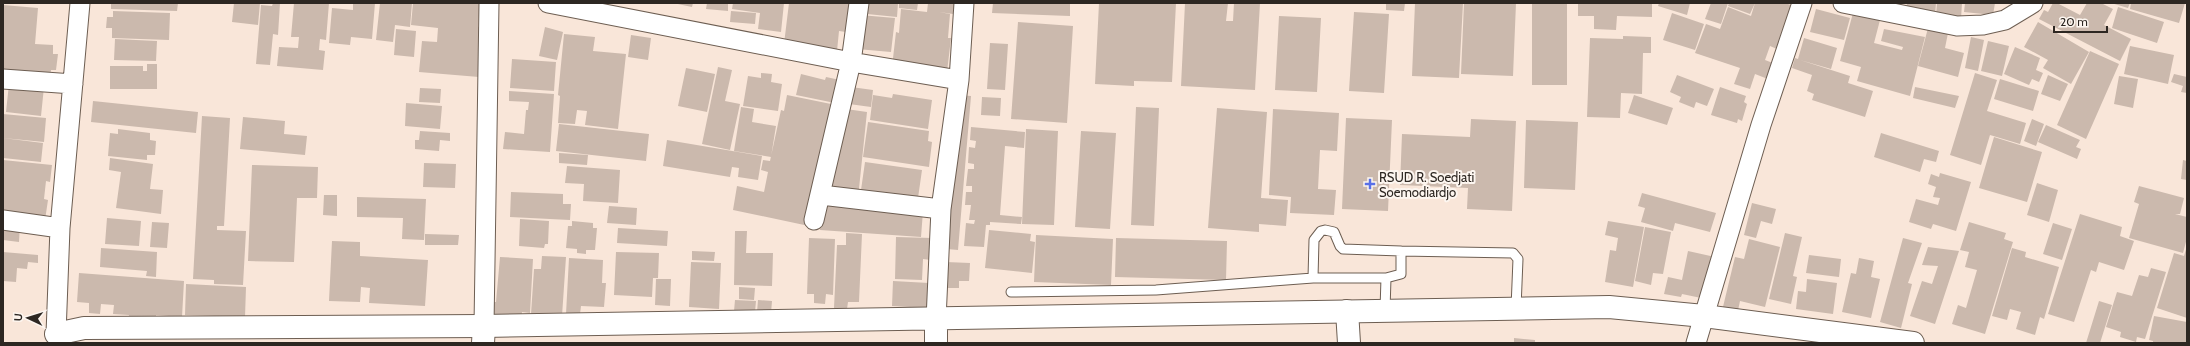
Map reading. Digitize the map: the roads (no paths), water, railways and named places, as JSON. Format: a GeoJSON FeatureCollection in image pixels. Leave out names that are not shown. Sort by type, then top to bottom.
{"type":"FeatureCollection","features":[{"type":"Feature","properties":{"kind":"main road"},"geometry":{"type":"LineString","coordinates":[[55,339],[84,328],[484,335],[936,320],[1385,310],[1610,307],[1704,316],[1913,343]]}},
{"type":"Feature","properties":{"kind":"main road"},"geometry":{"type":"LineString","coordinates":[[1347,311],[1349,343]]}},
{"type":"Feature","properties":{"kind":"main road"},"geometry":{"type":"LineString","coordinates":[[936,320],[936,343]]}},
{"type":"Feature","properties":{"kind":"street"},"geometry":{"type":"LineString","coordinates":[[55,339],[60,228],[80,3]]}},
{"type":"Feature","properties":{"kind":"street"},"geometry":{"type":"LineString","coordinates":[[484,335],[489,3]]}},
{"type":"Feature","properties":{"kind":"street"},"geometry":{"type":"LineString","coordinates":[[548,3],[605,9],[852,62],[959,80]]}},
{"type":"Feature","properties":{"kind":"street"},"geometry":{"type":"LineString","coordinates":[[814,220],[852,62],[859,3]]}},
{"type":"Feature","properties":{"kind":"street"},"geometry":{"type":"LineString","coordinates":[[936,320],[941,209],[959,80],[964,3]]}},
{"type":"Feature","properties":{"kind":"street"},"geometry":{"type":"LineString","coordinates":[[1696,343],[1761,125],[1802,3]]}},
{"type":"Feature","properties":{"kind":"street"},"geometry":{"type":"LineString","coordinates":[[1843,3],[1957,26],[1983,25],[2005,20],[2033,3]]}},
{"type":"Feature","properties":{"kind":"street"},"geometry":{"type":"LineString","coordinates":[[3,78],[73,84]]}},
{"type":"Feature","properties":{"kind":"street"},"geometry":{"type":"LineString","coordinates":[[821,195],[941,209]]}},
{"type":"Feature","properties":{"kind":"street"},"geometry":{"type":"LineString","coordinates":[[3,220],[60,228]]}},
{"type":"Feature","properties":{"kind":"lane"},"geometry":{"type":"LineString","coordinates":[[1313,278],[1314,240],[1321,231],[1326,230],[1334,232],[1340,246],[1343,249],[1401,252],[1513,253],[1518,259],[1516,308]]}},
{"type":"Feature","properties":{"kind":"lane"},"geometry":{"type":"LineString","coordinates":[[1011,292],[1156,290],[1313,278],[1386,278],[1401,274],[1401,252]]}},
{"type":"Feature","properties":{"kind":"lane"},"geometry":{"type":"LineString","coordinates":[[1385,310],[1386,278]]}},
{"type":"Feature","properties":{"kind":"place","name":"RSUD R. Soedjati Soemodiardjo"},"geometry":{"type":"Point","coordinates":[1370,184]}}]}
